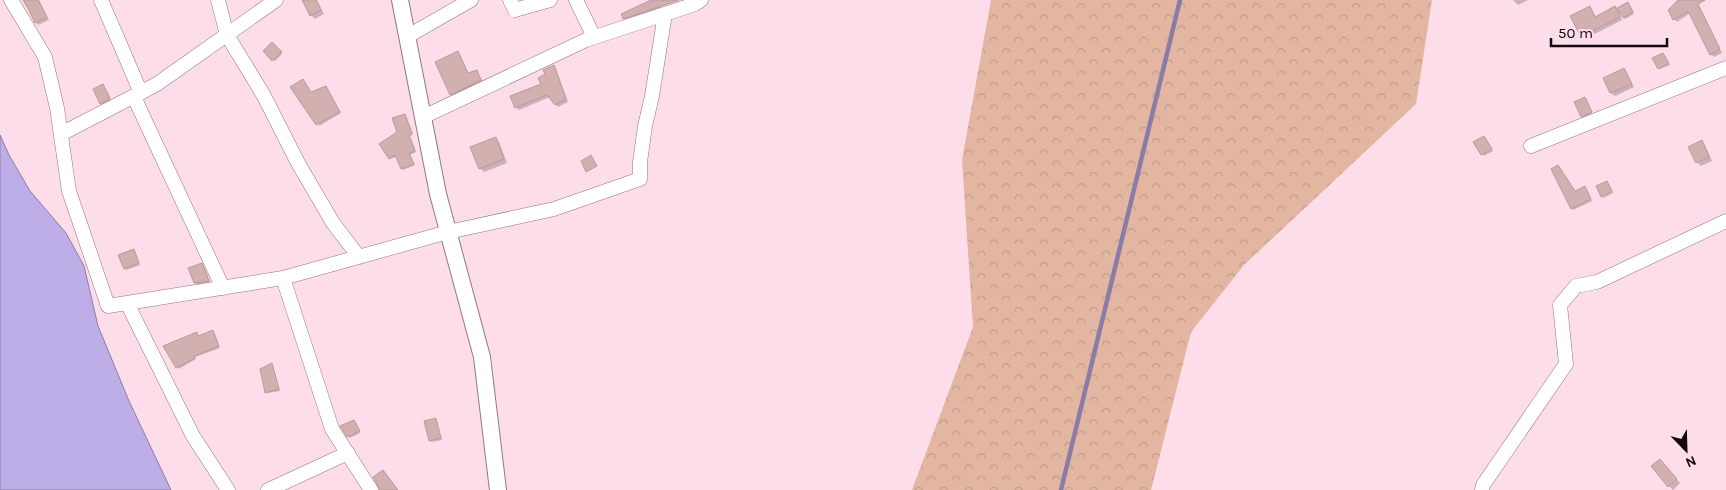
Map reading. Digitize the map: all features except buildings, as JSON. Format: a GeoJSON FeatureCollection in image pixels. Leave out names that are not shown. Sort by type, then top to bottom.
{"type":"FeatureCollection","features":[{"type":"Feature","properties":{"kind":"street"},"geometry":{"type":"LineString","coordinates":[[11,0],[45,57],[57,108],[69,191],[108,306],[283,278],[448,232],[554,209],[640,179],[640,162],[645,126],[652,96],[665,14]]}},
{"type":"Feature","properties":{"kind":"street"},"geometry":{"type":"LineString","coordinates":[[101,0],[137,95],[222,288]]}},
{"type":"Feature","properties":{"kind":"street"},"geometry":{"type":"LineString","coordinates":[[218,0],[227,35],[264,96],[298,163],[333,223],[360,257]]}},
{"type":"Feature","properties":{"kind":"street"},"geometry":{"type":"LineString","coordinates":[[61,134],[158,84],[276,0]]}},
{"type":"Feature","properties":{"kind":"street"},"geometry":{"type":"LineString","coordinates":[[400,0],[438,194],[482,357],[498,490]]}},
{"type":"Feature","properties":{"kind":"street"},"geometry":{"type":"LineString","coordinates":[[408,36],[471,0]]}},
{"type":"Feature","properties":{"kind":"street"},"geometry":{"type":"LineString","coordinates":[[510,0],[515,10],[550,0]]}},
{"type":"Feature","properties":{"kind":"street"},"geometry":{"type":"LineString","coordinates":[[576,0],[594,37]]}},
{"type":"Feature","properties":{"kind":"street"},"geometry":{"type":"LineString","coordinates":[[424,117],[594,37],[695,4],[701,0]]}},
{"type":"Feature","properties":{"kind":"street"},"geometry":{"type":"LineString","coordinates":[[1531,146],[1726,68]]}},
{"type":"Feature","properties":{"kind":"street"},"geometry":{"type":"LineString","coordinates":[[1482,490],[1482,485],[1566,364],[1560,305],[1576,286],[1597,282],[1726,221]]}},
{"type":"Feature","properties":{"kind":"street"},"geometry":{"type":"LineString","coordinates":[[283,278],[332,429],[371,490]]}},
{"type":"Feature","properties":{"kind":"street"},"geometry":{"type":"LineString","coordinates":[[127,303],[193,436],[228,490]]}},
{"type":"Feature","properties":{"kind":"street"},"geometry":{"type":"LineString","coordinates":[[268,490],[348,454]]}},
{"type":"Feature","properties":{"kind":"green space"},"geometry":{"type":"Polygon","coordinates":[[[991,0],[1432,0],[1416,104],[1244,265],[1191,332],[1151,490],[912,490],[973,327],[962,160],[991,0]]]}},
{"type":"Feature","properties":{"kind":"shaded area"},"geometry":{"type":"Polygon","coordinates":[[[0,135],[9,155],[30,191],[66,233],[84,266],[98,326],[129,401],[171,490],[0,490],[0,135]]]}},
{"type":"Feature","properties":{"kind":"waterway"},"geometry":{"type":"LineString","coordinates":[[1061,490],[1180,0]]}}]}
